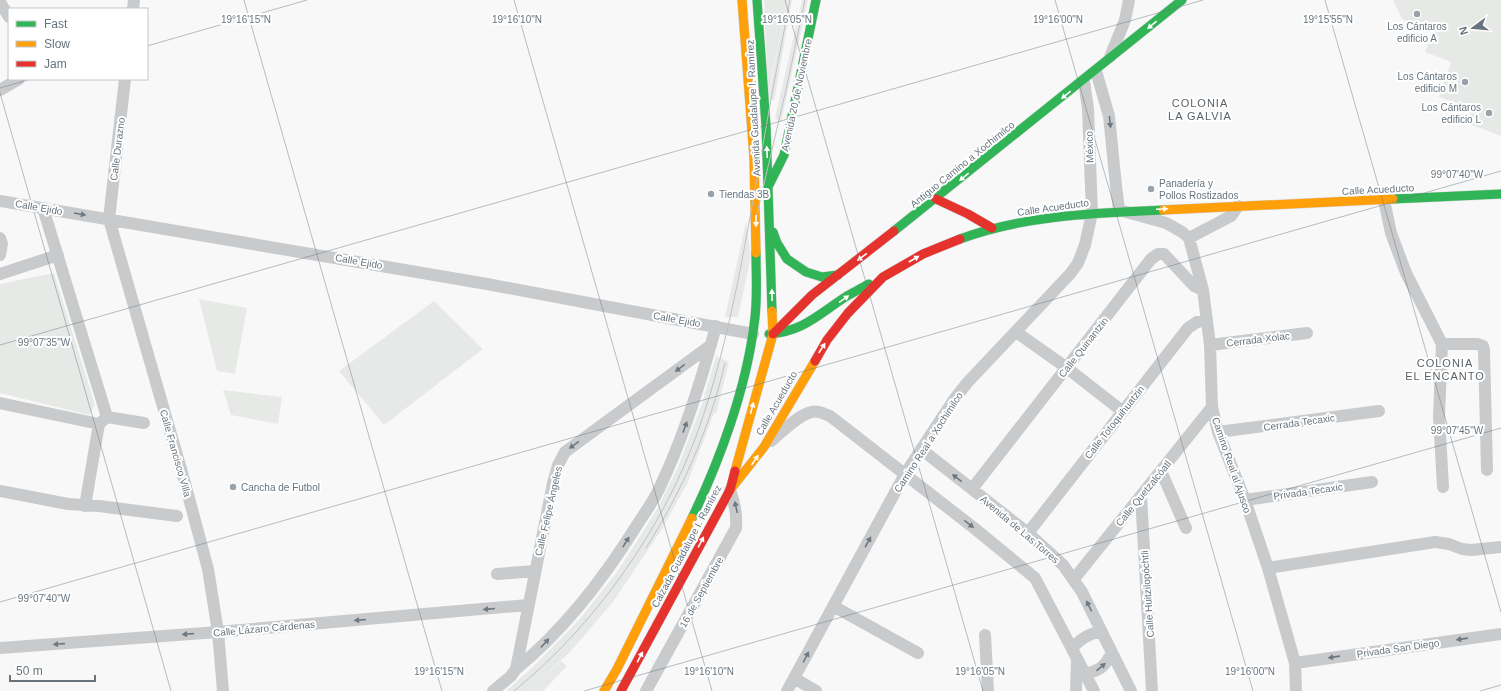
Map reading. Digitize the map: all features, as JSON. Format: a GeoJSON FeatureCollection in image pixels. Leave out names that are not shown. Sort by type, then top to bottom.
{"type":"FeatureCollection","features":[{"type":"Feature","properties":{"kind":"main road","name":"Avenida Guadalupe I. Ramírez"},"geometry":{"type":"LineString","coordinates":[[742,0],[756,213],[756,282],[753,334]]}},
{"type":"Feature","properties":{"kind":"main road","name":"Avenida Guadalupe I. Ramírez"},"geometry":{"type":"LineString","coordinates":[[757,0],[766,126],[773,334]]}},
{"type":"Feature","properties":{"kind":"main road","name":"Avenida 20 de Noviembre"},"geometry":{"type":"LineString","coordinates":[[768,187],[784,155],[816,0]]}},
{"type":"Feature","properties":{"kind":"main road","name":"Antiguo Camino a Xochimilco"},"geometry":{"type":"LineString","coordinates":[[773,334],[812,295],[936,199],[1084,81],[1182,0]]}},
{"type":"Feature","properties":{"kind":"main road","name":"Calle Acueducto"},"geometry":{"type":"LineString","coordinates":[[730,490],[764,447],[827,340],[848,313],[883,277],[923,254],[953,241],[992,228],[1058,216],[1092,212],[1501,194]]}},
{"type":"Feature","properties":{"kind":"main road"},"geometry":{"type":"LineString","coordinates":[[936,199],[968,214],[992,228]]}},
{"type":"Feature","properties":{"kind":"main road"},"geometry":{"type":"LineString","coordinates":[[770,226],[777,243],[787,259],[806,272],[822,277],[838,275]]}},
{"type":"Feature","properties":{"kind":"main road"},"geometry":{"type":"LineString","coordinates":[[753,334],[788,333],[803,327],[849,295],[883,277]]}},
{"type":"Feature","properties":{"kind":"main road","name":"Calzada Guadalupe I. Ramírez"},"geometry":{"type":"LineString","coordinates":[[604,691],[617,669],[713,472],[740,392],[753,334]]}},
{"type":"Feature","properties":{"kind":"main road","name":"Calzada Guadalupe I. Ramírez"},"geometry":{"type":"LineString","coordinates":[[621,691],[730,490],[773,334]]}},
{"type":"Feature","properties":{"kind":"street"},"geometry":{"type":"LineString","coordinates":[[1109,60],[1125,20],[1129,0]]}},
{"type":"Feature","properties":{"kind":"street"},"geometry":{"type":"LineString","coordinates":[[0,2],[8,16]]}},
{"type":"Feature","properties":{"kind":"street"},"geometry":{"type":"LineString","coordinates":[[1096,71],[1109,116],[1119,210],[1166,223],[1182,232],[1189,238],[1231,216],[1238,206]]}},
{"type":"Feature","properties":{"kind":"street"},"geometry":{"type":"LineString","coordinates":[[0,90],[17,80]]}},
{"type":"Feature","properties":{"kind":"street","name":"Calle Durazno"},"geometry":{"type":"LineString","coordinates":[[109,219],[125,80]]}},
{"type":"Feature","properties":{"kind":"street","name":"México"},"geometry":{"type":"LineString","coordinates":[[1084,81],[1088,109],[1092,212]]}},
{"type":"Feature","properties":{"kind":"street"},"geometry":{"type":"LineString","coordinates":[[1479,195],[1501,202]]}},
{"type":"Feature","properties":{"kind":"street"},"geometry":{"type":"LineString","coordinates":[[1384,200],[1391,233],[1406,273],[1442,344],[1439,416],[1443,487]]}},
{"type":"Feature","properties":{"kind":"street","name":"Calle Ejido"},"geometry":{"type":"LineString","coordinates":[[0,201],[362,262],[753,334]]}},
{"type":"Feature","properties":{"kind":"street"},"geometry":{"type":"LineString","coordinates":[[43,208],[58,255],[103,420],[85,506]]}},
{"type":"Feature","properties":{"kind":"street","name":"Camino Real a Xochimilco"},"geometry":{"type":"LineString","coordinates":[[787,691],[905,474],[967,383],[1070,274],[1078,263],[1085,245],[1092,212]]}},
{"type":"Feature","properties":{"kind":"street","name":"Calle Francisco Villa"},"geometry":{"type":"LineString","coordinates":[[109,219],[177,454],[206,561],[218,632],[223,691]]}},
{"type":"Feature","properties":{"kind":"street"},"geometry":{"type":"LineString","coordinates":[[0,238],[2,244],[0,255]]}},
{"type":"Feature","properties":{"kind":"street","name":"Camino Real al Ajusco"},"geometry":{"type":"LineString","coordinates":[[1189,238],[1203,290],[1210,344],[1212,407],[1218,432],[1245,500],[1268,568],[1295,663],[1296,691]]}},
{"type":"Feature","properties":{"kind":"street","name":"Calle Quinantzin"},"geometry":{"type":"LineString","coordinates":[[972,490],[1151,259],[1158,254],[1164,254],[1194,286],[1203,290]]}},
{"type":"Feature","properties":{"kind":"street"},"geometry":{"type":"LineString","coordinates":[[0,274],[58,255]]}},
{"type":"Feature","properties":{"kind":"street","name":"Calle Totoquihuatzin"},"geometry":{"type":"LineString","coordinates":[[1028,533],[1188,328],[1197,322],[1207,320]]}},
{"type":"Feature","properties":{"kind":"street"},"geometry":{"type":"LineString","coordinates":[[493,691],[532,656],[574,612],[616,560],[658,490],[680,440],[693,405],[716,326]]}},
{"type":"Feature","properties":{"kind":"street"},"geometry":{"type":"LineString","coordinates":[[1016,332],[1067,368],[1122,411]]}},
{"type":"Feature","properties":{"kind":"street","name":"Cerrada Xolac"},"geometry":{"type":"LineString","coordinates":[[1210,344],[1307,333]]}},
{"type":"Feature","properties":{"kind":"street"},"geometry":{"type":"LineString","coordinates":[[1442,344],[1477,344],[1483,346],[1487,470]]}},
{"type":"Feature","properties":{"kind":"street","name":"Calle Felipe Ángeles"},"geometry":{"type":"LineString","coordinates":[[516,669],[553,483],[558,465],[565,452],[711,345]]}},
{"type":"Feature","properties":{"kind":"street"},"geometry":{"type":"LineString","coordinates":[[0,403],[103,420],[144,423]]}},
{"type":"Feature","properties":{"kind":"street","name":"Calle Quetzalcóatl"},"geometry":{"type":"LineString","coordinates":[[1074,580],[1212,407]]}},
{"type":"Feature","properties":{"kind":"street"},"geometry":{"type":"LineString","coordinates":[[764,447],[804,414],[813,411],[830,416],[974,528],[1035,578],[1094,691]]}},
{"type":"Feature","properties":{"kind":"street","name":"Cerrada Tecaxic"},"geometry":{"type":"LineString","coordinates":[[1218,432],[1379,411]]}},
{"type":"Feature","properties":{"kind":"street","name":"Avenida de Las Torres"},"geometry":{"type":"LineString","coordinates":[[921,449],[1028,533],[1064,565],[1082,592],[1131,691]]}},
{"type":"Feature","properties":{"kind":"street"},"geometry":{"type":"LineString","coordinates":[[1161,471],[1186,528]]}},
{"type":"Feature","properties":{"kind":"street","name":"Privada Tecaxic"},"geometry":{"type":"LineString","coordinates":[[1245,500],[1372,482]]}},
{"type":"Feature","properties":{"kind":"street","name":"16 de Septiembre"},"geometry":{"type":"LineString","coordinates":[[646,691],[736,528],[737,514],[730,490]]}},
{"type":"Feature","properties":{"kind":"street"},"geometry":{"type":"LineString","coordinates":[[0,491],[68,504],[100,506],[177,516]]}},
{"type":"Feature","properties":{"kind":"street","name":"Calle Huitzilopóchtli"},"geometry":{"type":"LineString","coordinates":[[1141,496],[1152,691]]}},
{"type":"Feature","properties":{"kind":"street"},"geometry":{"type":"LineString","coordinates":[[1268,568],[1435,542],[1449,544],[1462,550],[1501,546]]}},
{"type":"Feature","properties":{"kind":"street"},"geometry":{"type":"LineString","coordinates":[[497,574],[535,571]]}},
{"type":"Feature","properties":{"kind":"street","name":"Calle Lázaro Cárdenas"},"geometry":{"type":"LineString","coordinates":[[0,648],[218,632],[528,605]]}},
{"type":"Feature","properties":{"kind":"street"},"geometry":{"type":"LineString","coordinates":[[833,606],[918,653]]}},
{"type":"Feature","properties":{"kind":"street"},"geometry":{"type":"LineString","coordinates":[[1076,691],[1074,653],[1084,637],[1091,633],[1101,631]]}},
{"type":"Feature","properties":{"kind":"street","name":"Privada San Diego"},"geometry":{"type":"LineString","coordinates":[[1295,663],[1501,634]]}},
{"type":"Feature","properties":{"kind":"street"},"geometry":{"type":"LineString","coordinates":[[985,636],[988,691]]}},
{"type":"Feature","properties":{"kind":"street"},"geometry":{"type":"LineString","coordinates":[[1085,674],[1097,671],[1105,665],[1112,653]]}},
{"type":"Feature","properties":{"kind":"street"},"geometry":{"type":"LineString","coordinates":[[794,678],[816,691]]}},
{"type":"Feature","properties":{"kind":"shaded area"},"geometry":{"type":"Polygon","coordinates":[[[764,0],[787,0],[768,96],[764,0]]]}},
{"type":"Feature","properties":{"kind":"shaded area"},"geometry":{"type":"Polygon","coordinates":[[[787,0],[792,0],[774,101],[768,98],[787,0]]]}},
{"type":"Feature","properties":{"kind":"shaded area"},"geometry":{"type":"Polygon","coordinates":[[[802,0],[808,0],[781,122],[775,118],[802,0]]]}},
{"type":"Feature","properties":{"kind":"shaded area"},"geometry":{"type":"Polygon","coordinates":[[[1393,0],[1501,0],[1501,136],[1467,123],[1472,108],[1439,97],[1451,62],[1425,52],[1433,31],[1402,19],[1393,0]]]}},
{"type":"Feature","properties":{"kind":"shaded area"},"geometry":{"type":"Polygon","coordinates":[[[746,222],[751,256],[738,317],[725,317],[746,222]]]}},
{"type":"Feature","properties":{"kind":"shaded area"},"geometry":{"type":"Polygon","coordinates":[[[54,273],[95,405],[89,415],[0,393],[0,284],[54,273]]]}},
{"type":"Feature","properties":{"kind":"shaded area"},"geometry":{"type":"Polygon","coordinates":[[[199,299],[247,308],[235,374],[217,371],[199,299]]]}},
{"type":"Feature","properties":{"kind":"shaded area"},"geometry":{"type":"Polygon","coordinates":[[[434,301],[483,349],[384,425],[339,371],[434,301]]]}},
{"type":"Feature","properties":{"kind":"shaded area"},"geometry":{"type":"Polygon","coordinates":[[[716,356],[729,362],[716,414],[714,413],[687,484],[662,529],[613,602],[571,651],[528,691],[506,691],[532,668],[578,621],[617,572],[656,511],[678,467],[702,404],[716,356]]]}},
{"type":"Feature","properties":{"kind":"shaded area"},"geometry":{"type":"Polygon","coordinates":[[[223,390],[282,397],[278,424],[231,415],[223,390]]]}},
{"type":"Feature","properties":{"kind":"shaded area"},"geometry":{"type":"Polygon","coordinates":[[[561,661],[567,666],[543,691],[528,691],[561,661]]]}},
{"type":"Feature","properties":{"kind":"tram line"},"geometry":{"type":"LineString","coordinates":[[514,691],[571,637],[598,607],[622,575],[664,506],[682,471],[697,434],[720,359],[738,283],[790,0]]}},
{"type":"Feature","properties":{"kind":"tram line"},"geometry":{"type":"LineString","coordinates":[[756,218],[805,0]]}},
{"type":"Feature","properties":{"kind":"tram line"},"geometry":{"type":"LineString","coordinates":[[646,548],[683,482],[703,435],[719,387],[725,363]]}},
{"type":"Feature","properties":{"kind":"traffic: fast"},"geometry":{"type":"LineString","coordinates":[[757,0],[766,126],[772,311]]}},
{"type":"Feature","properties":{"kind":"traffic: fast"},"geometry":{"type":"LineString","coordinates":[[769,185],[784,155],[816,0]]}},
{"type":"Feature","properties":{"kind":"traffic: fast"},"geometry":{"type":"LineString","coordinates":[[894,231],[1182,0]]}},
{"type":"Feature","properties":{"kind":"traffic: fast"},"geometry":{"type":"LineString","coordinates":[[1393,199],[1501,194]]}},
{"type":"Feature","properties":{"kind":"traffic: fast"},"geometry":{"type":"LineString","coordinates":[[960,239],[985,231],[1035,220],[1086,214],[1163,210]]}},
{"type":"Feature","properties":{"kind":"traffic: fast"},"geometry":{"type":"LineString","coordinates":[[773,232],[777,243],[787,259],[806,272],[822,277],[838,275]]}},
{"type":"Feature","properties":{"kind":"traffic: fast"},"geometry":{"type":"LineString","coordinates":[[692,518],[722,448],[745,374],[755,316],[756,253]]}},
{"type":"Feature","properties":{"kind":"traffic: fast"},"geometry":{"type":"LineString","coordinates":[[769,334],[792,330],[802,326],[847,296],[869,284]]}},
{"type":"Feature","properties":{"kind":"traffic: slow"},"geometry":{"type":"LineString","coordinates":[[742,0],[754,158],[756,253]]}},
{"type":"Feature","properties":{"kind":"traffic: slow"},"geometry":{"type":"LineString","coordinates":[[1163,210],[1393,199]]}},
{"type":"Feature","properties":{"kind":"traffic: slow"},"geometry":{"type":"LineString","coordinates":[[735,471],[773,334],[772,311]]}},
{"type":"Feature","properties":{"kind":"traffic: slow"},"geometry":{"type":"LineString","coordinates":[[730,490],[764,447],[815,361]]}},
{"type":"Feature","properties":{"kind":"traffic: slow"},"geometry":{"type":"LineString","coordinates":[[604,691],[617,669],[692,518]]}},
{"type":"Feature","properties":{"kind":"traffic: jam"},"geometry":{"type":"LineString","coordinates":[[936,199],[968,214],[992,228]]}},
{"type":"Feature","properties":{"kind":"traffic: jam"},"geometry":{"type":"LineString","coordinates":[[773,334],[812,295],[894,231]]}},
{"type":"Feature","properties":{"kind":"traffic: jam"},"geometry":{"type":"LineString","coordinates":[[815,361],[827,340],[848,313],[883,277],[923,254],[960,239]]}},
{"type":"Feature","properties":{"kind":"traffic: jam"},"geometry":{"type":"LineString","coordinates":[[621,691],[730,490],[735,471]]}},
{"type":"Feature","properties":{"kind":"place","name":"Los Cántaros edificio A"},"geometry":{"type":"Point","coordinates":[1417,14]}},
{"type":"Feature","properties":{"kind":"place","name":"Los Cántaros edificio M"},"geometry":{"type":"Point","coordinates":[1465,82]}},
{"type":"Feature","properties":{"kind":"place","name":"Los Cántaros edificio L"},"geometry":{"type":"Point","coordinates":[1489,113]}},
{"type":"Feature","properties":{"kind":"place","name":"Panadería y Pollos Rostizados"},"geometry":{"type":"Point","coordinates":[1151,189]}},
{"type":"Feature","properties":{"kind":"place","name":"Tiendas 3B"},"geometry":{"type":"Point","coordinates":[711,194]}},
{"type":"Feature","properties":{"kind":"place","name":"Cancha de Futbol"},"geometry":{"type":"Point","coordinates":[233,487]}},
{"type":"Feature","properties":{"kind":"district","name":"COLONIA LA GALVIA"},"geometry":{"type":"Point","coordinates":[1200,109]}},
{"type":"Feature","properties":{"kind":"district","name":"COLONIA EL ENCANTO"},"geometry":{"type":"Point","coordinates":[1445,369]}}]}
